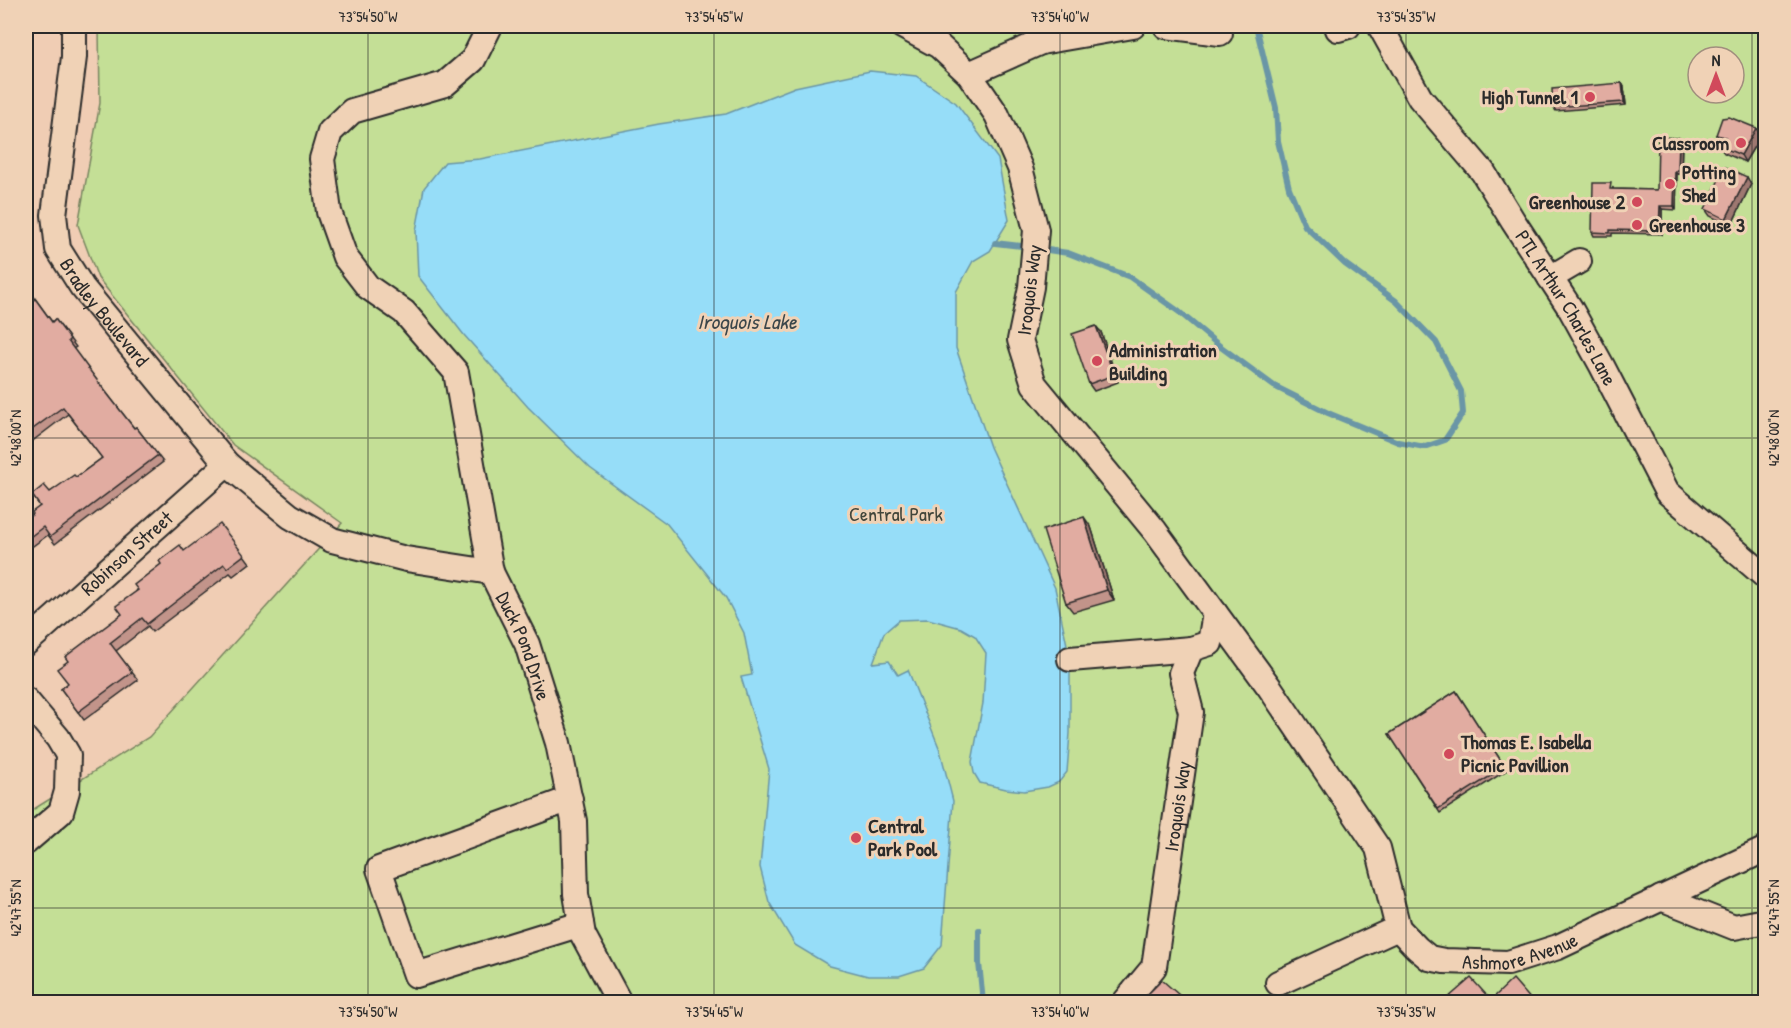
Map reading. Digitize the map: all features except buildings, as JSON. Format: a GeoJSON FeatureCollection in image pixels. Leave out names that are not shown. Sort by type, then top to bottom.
{"type":"FeatureCollection","features":[{"type":"Feature","properties":{"kind":"street","name":"Bradley Boulevard"},"geometry":{"type":"LineString","coordinates":[[74,26],[74,57],[54,215],[58,249],[82,287],[227,464]]}},
{"type":"Feature","properties":{"kind":"street"},"geometry":{"type":"LineString","coordinates":[[490,26],[473,60],[445,84],[352,111],[330,132],[322,159],[328,212],[345,257],[368,287],[404,312],[456,372],[491,572]]}},
{"type":"Feature","properties":{"kind":"street","name":"Iroquois Way"},"geometry":{"type":"LineString","coordinates":[[902,26],[939,46],[969,74],[997,115],[1020,168],[1036,230],[1031,287],[1020,340],[1034,384],[1155,531],[1270,688],[1378,848],[1398,928]]}},
{"type":"Feature","properties":{"kind":"street"},"geometry":{"type":"LineString","coordinates":[[969,74],[1038,34],[1133,26]]}},
{"type":"Feature","properties":{"kind":"street"},"geometry":{"type":"LineString","coordinates":[[1166,26],[1220,33]]}},
{"type":"Feature","properties":{"kind":"street"},"geometry":{"type":"LineString","coordinates":[[1337,26],[1338,29],[1348,26]]}},
{"type":"Feature","properties":{"kind":"street","name":"PTL Arthur Charles Lane"},"geometry":{"type":"LineString","coordinates":[[1380,26],[1420,98],[1483,172],[1570,308],[1667,492],[1766,577]]}},
{"type":"Feature","properties":{"kind":"street"},"geometry":{"type":"LineString","coordinates":[[1550,278],[1579,261]]}},
{"type":"Feature","properties":{"kind":"street","name":"Duck Pond Drive"},"geometry":{"type":"LineString","coordinates":[[227,464],[290,516],[332,540],[406,559],[491,572],[527,644],[558,743],[574,821],[576,894],[583,935],[619,1002]]}},
{"type":"Feature","properties":{"kind":"street","name":"Robinson Street"},"geometry":{"type":"LineString","coordinates":[[26,643],[227,464]]}},
{"type":"Feature","properties":{"kind":"street"},"geometry":{"type":"LineString","coordinates":[[1070,659],[1191,649],[1210,643],[1215,613]]}},
{"type":"Feature","properties":{"kind":"street","name":"Iroquois Way"},"geometry":{"type":"LineString","coordinates":[[1125,1002],[1154,967],[1191,712],[1181,673],[1191,649]]}},
{"type":"Feature","properties":{"kind":"street"},"geometry":{"type":"LineString","coordinates":[[26,700],[58,738],[68,755],[66,791],[61,812],[26,842]]}},
{"type":"Feature","properties":{"kind":"street"},"geometry":{"type":"LineString","coordinates":[[570,799],[379,868],[416,975],[581,924]]}},
{"type":"Feature","properties":{"kind":"street","name":"Ashmore Avenue"},"geometry":{"type":"LineString","coordinates":[[1398,928],[1429,957],[1444,961],[1508,963],[1558,947],[1766,849]]}},
{"type":"Feature","properties":{"kind":"street"},"geometry":{"type":"LineString","coordinates":[[1661,898],[1734,927],[1766,921]]}},
{"type":"Feature","properties":{"kind":"street"},"geometry":{"type":"LineString","coordinates":[[1278,983],[1398,928]]}},
{"type":"Feature","properties":{"kind":"green space","name":"Central Park"},"geometry":{"type":"Polygon","coordinates":[[[99,26],[1765,26],[1765,1002],[26,1002],[26,814],[149,737],[342,523],[233,445],[98,278],[78,225],[100,103],[99,26]]]}},
{"type":"Feature","properties":{"kind":"water","name":"Iroquois Lake"},"geometry":{"type":"Polygon","coordinates":[[[870,71],[916,76],[956,103],[998,159],[1009,220],[990,251],[973,261],[956,292],[956,348],[990,447],[1055,588],[1070,659],[1070,733],[1067,772],[1059,782],[1048,787],[1024,791],[1006,789],[980,783],[974,773],[972,762],[983,703],[986,653],[975,636],[961,628],[928,619],[899,620],[884,633],[873,663],[889,661],[898,675],[908,670],[940,750],[953,801],[942,945],[924,968],[899,976],[868,976],[830,966],[795,945],[769,902],[760,867],[769,769],[741,677],[752,675],[744,633],[726,598],[667,524],[590,468],[528,407],[464,335],[418,276],[416,231],[424,188],[445,162],[480,159],[659,124],[726,114],[795,87],[870,71]]]}},
{"type":"Feature","properties":{"kind":"waterway"},"geometry":{"type":"LineString","coordinates":[[1041,249],[1068,253],[1130,277],[1178,311],[1221,347],[1274,386],[1328,413],[1398,442],[1425,447],[1445,440],[1463,413],[1461,391],[1436,342],[1396,301],[1345,264],[1305,226],[1289,188],[1278,141],[1276,108],[1256,26]]}},
{"type":"Feature","properties":{"kind":"waterway"},"geometry":{"type":"LineString","coordinates":[[995,243],[1030,247]]}},
{"type":"Feature","properties":{"kind":"waterway"},"geometry":{"type":"LineString","coordinates":[[979,930],[979,963],[983,1002]]}},
{"type":"Feature","properties":{"kind":"place","name":"High Tunnel 1"},"geometry":{"type":"Point","coordinates":[1590,97]}},
{"type":"Feature","properties":{"kind":"place","name":"Classroom"},"geometry":{"type":"Point","coordinates":[1741,143]}},
{"type":"Feature","properties":{"kind":"place","name":"Potting Shed"},"geometry":{"type":"Point","coordinates":[1670,184]}},
{"type":"Feature","properties":{"kind":"place","name":"Greenhouse 2"},"geometry":{"type":"Point","coordinates":[1637,202]}},
{"type":"Feature","properties":{"kind":"place","name":"Greenhouse 3"},"geometry":{"type":"Point","coordinates":[1637,225]}},
{"type":"Feature","properties":{"kind":"place","name":"Administration Building"},"geometry":{"type":"Point","coordinates":[1097,361]}},
{"type":"Feature","properties":{"kind":"place","name":"Thomas E. Isabella Picnic Pavillion"},"geometry":{"type":"Point","coordinates":[1449,754]}},
{"type":"Feature","properties":{"kind":"place","name":"Central Park Pool"},"geometry":{"type":"Point","coordinates":[856,838]}}]}
